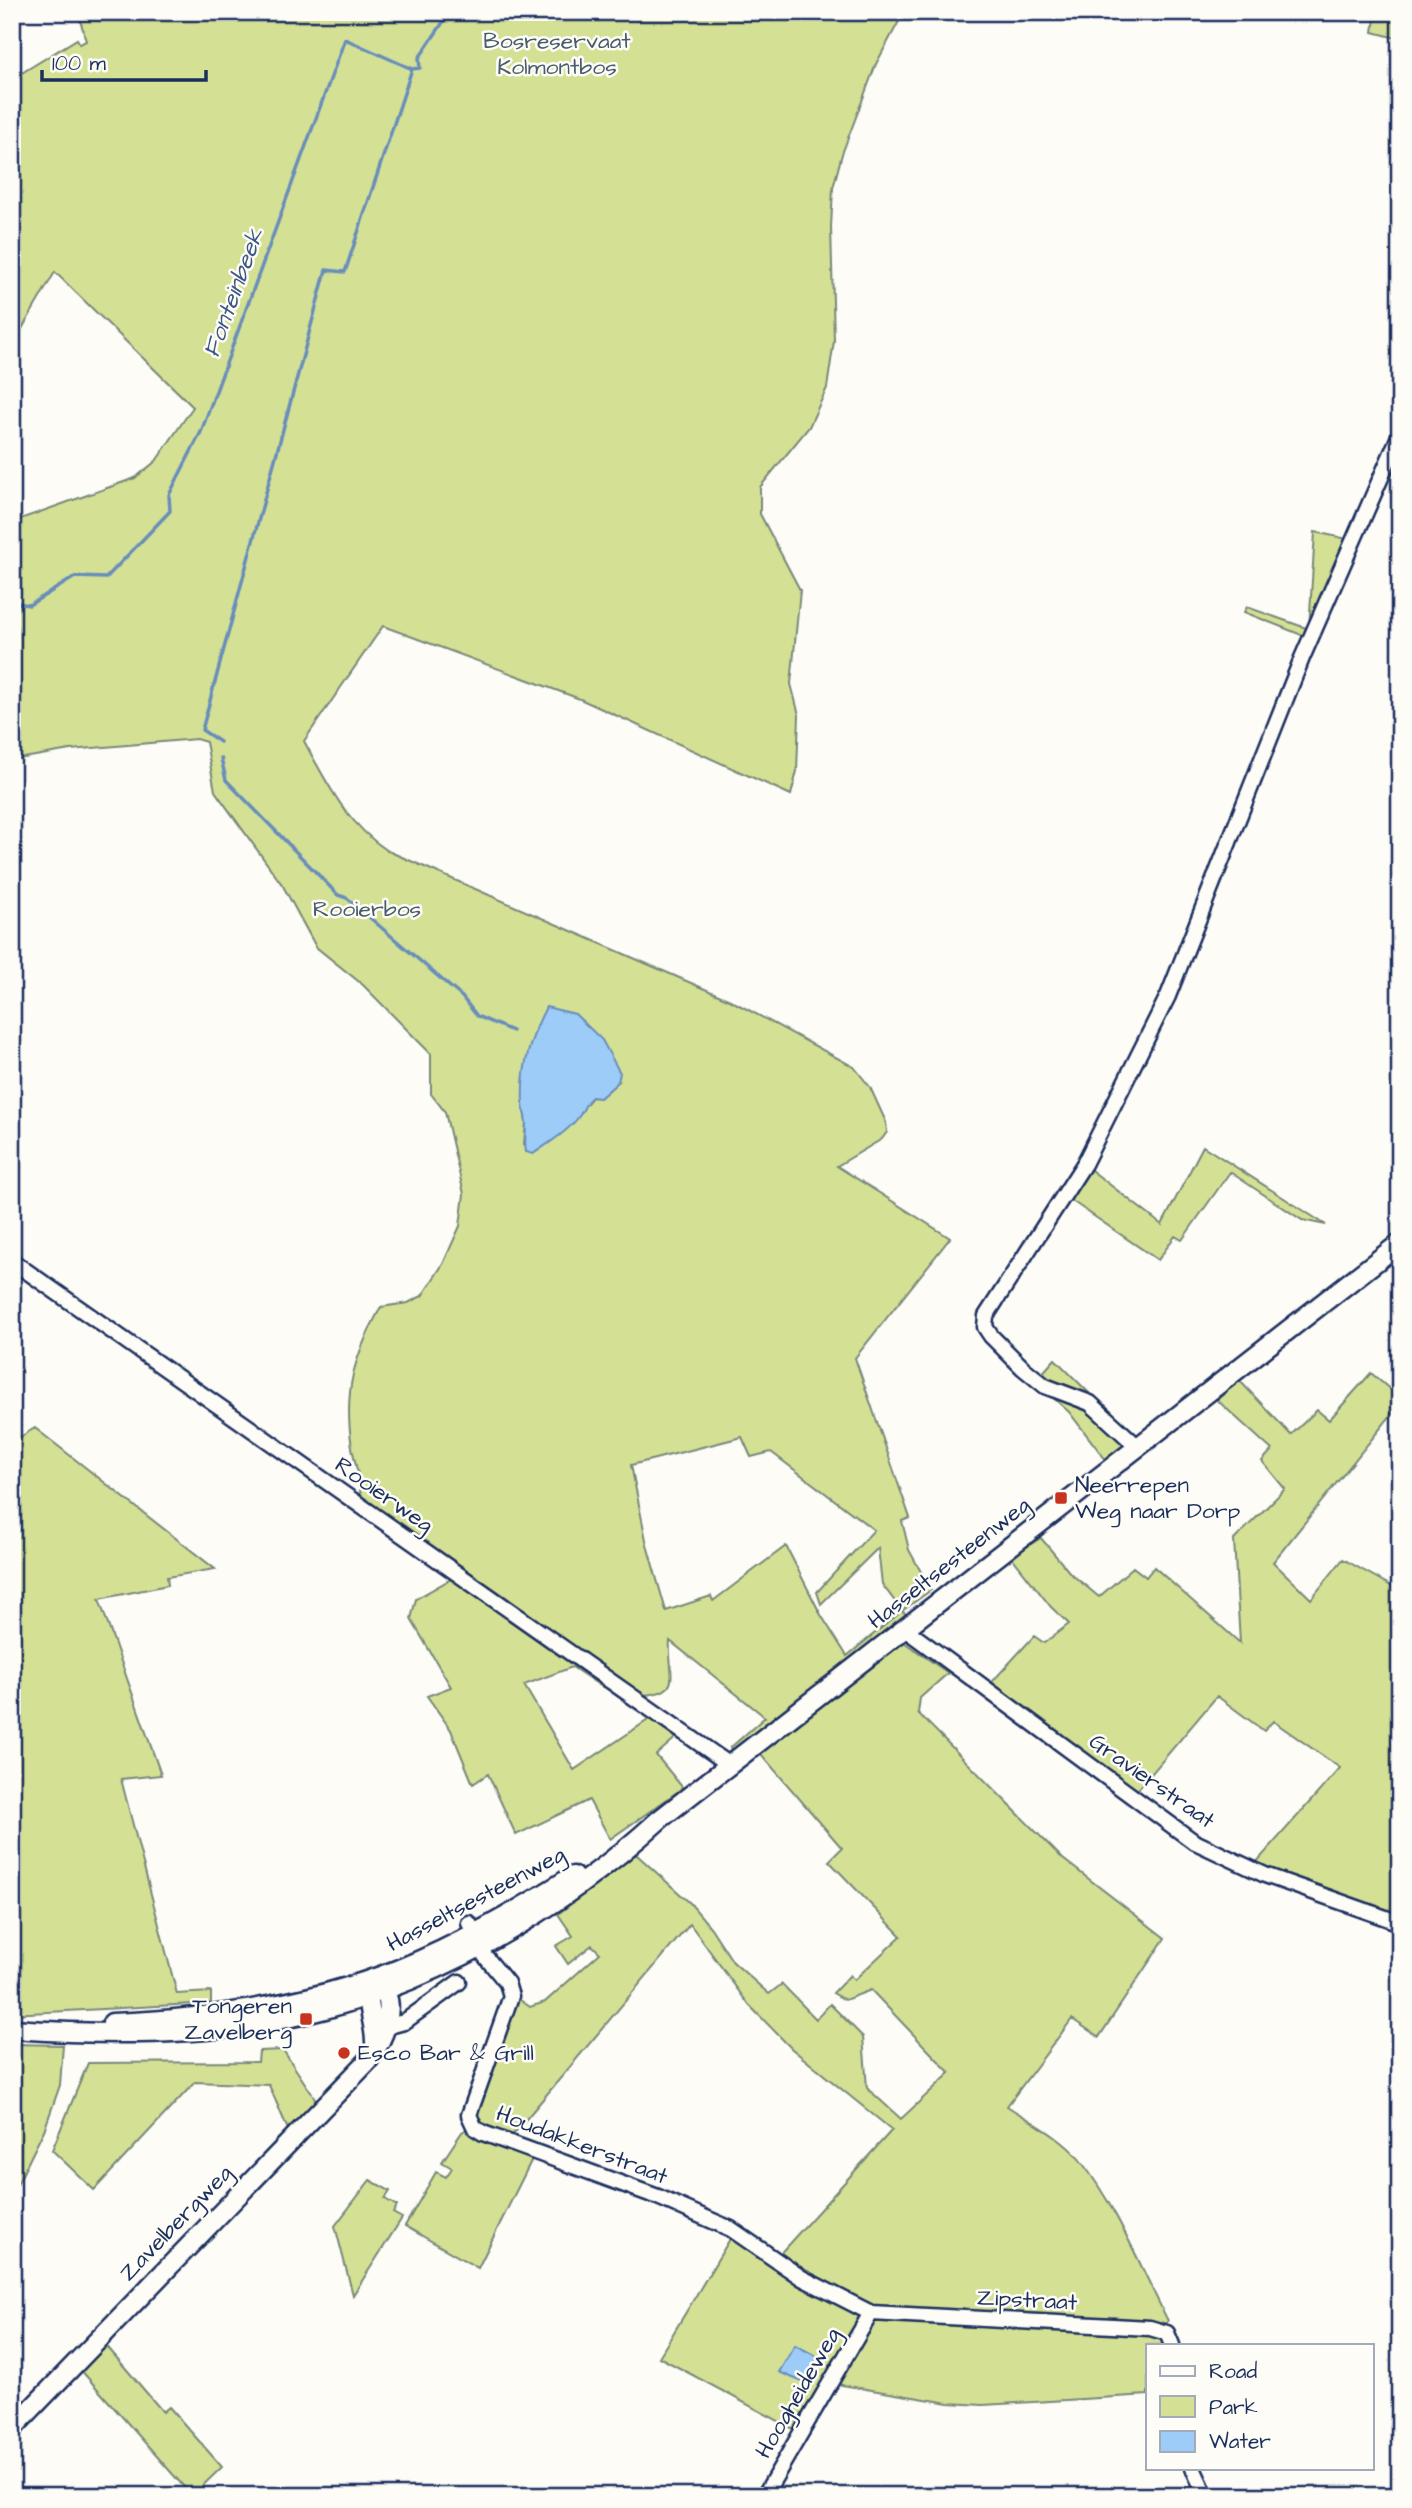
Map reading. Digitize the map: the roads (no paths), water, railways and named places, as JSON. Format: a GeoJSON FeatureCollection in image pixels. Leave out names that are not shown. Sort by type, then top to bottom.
{"type":"FeatureCollection","features":[{"type":"Feature","properties":{"kind":"main road","name":"Hasseltsesteenweg"},"geometry":{"type":"LineString","coordinates":[[12,2028],[119,2023],[232,2011],[375,1988],[474,1934],[567,1894],[631,1846],[660,1818],[1400,1243]]}},
{"type":"Feature","properties":{"kind":"main road","name":"Zavelbergweg"},"geometry":{"type":"LineString","coordinates":[[12,2429],[375,2052],[388,2005],[375,1988]]}},
{"type":"Feature","properties":{"kind":"street"},"geometry":{"type":"LineString","coordinates":[[1138,1447],[1090,1403],[1045,1385],[1023,1368],[990,1336],[985,1327],[986,1316],[1078,1175],[1168,996],[1302,659],[1400,434]]}},
{"type":"Feature","properties":{"kind":"street","name":"Rooierweg"},"geometry":{"type":"LineString","coordinates":[[12,1261],[730,1765]]}},
{"type":"Feature","properties":{"kind":"street","name":"Gravierstraat"},"geometry":{"type":"LineString","coordinates":[[906,1626],[914,1635],[1193,1841],[1265,1875],[1400,1923]]}},
{"type":"Feature","properties":{"kind":"street","name":"Houdakkerstraat"},"geometry":{"type":"LineString","coordinates":[[474,1934],[507,1983],[511,1996],[471,2105],[469,2115],[475,2127],[658,2197],[731,2229],[792,2272],[871,2313]]}},
{"type":"Feature","properties":{"kind":"street"},"geometry":{"type":"LineString","coordinates":[[381,2029],[404,2022],[459,1982]]}},
{"type":"Feature","properties":{"kind":"street","name":"Zipstraat"},"geometry":{"type":"LineString","coordinates":[[871,2313],[1150,2328],[1167,2333],[1172,2344]]}},
{"type":"Feature","properties":{"kind":"street","name":"Hoogheideweg"},"geometry":{"type":"LineString","coordinates":[[764,2496],[871,2313]]}},
{"type":"Feature","properties":{"kind":"street"},"geometry":{"type":"LineString","coordinates":[[1194,2470],[1206,2496]]}},
{"type":"Feature","properties":{"kind":"water"},"geometry":{"type":"Polygon","coordinates":[[[546,1007],[575,1014],[602,1040],[620,1073],[618,1082],[600,1098],[592,1097],[570,1126],[533,1154],[526,1152],[525,1148],[525,1065],[535,1030],[546,1007]]]}},
{"type":"Feature","properties":{"kind":"water"},"geometry":{"type":"Polygon","coordinates":[[[795,2345],[820,2358],[807,2384],[779,2372],[795,2345]]]}},
{"type":"Feature","properties":{"kind":"waterway","name":"Fonteinbeek"},"geometry":{"type":"LineString","coordinates":[[12,602],[29,605],[75,577],[106,578],[170,511],[169,495],[201,432],[345,39],[412,69],[420,68],[419,58],[450,12]]}},
{"type":"Feature","properties":{"kind":"waterway"},"geometry":{"type":"LineString","coordinates":[[220,742],[202,730],[326,270],[345,272],[412,69]]}},
{"type":"Feature","properties":{"kind":"waterway"},"geometry":{"type":"LineString","coordinates":[[221,758],[226,780],[338,895],[347,898],[462,997],[477,1016],[512,1031]]}},
{"type":"Feature","properties":{"kind":"place","name":"Neerrepen Weg naar Dorp"},"geometry":{"type":"Point","coordinates":[1061,1498]}},
{"type":"Feature","properties":{"kind":"place","name":"Tongeren Zavelberg"},"geometry":{"type":"Point","coordinates":[306,2019]}},
{"type":"Feature","properties":{"kind":"place","name":"Esco Bar & Grill"},"geometry":{"type":"Point","coordinates":[344,2053]}},
{"type":"Feature","properties":{"kind":"park label","name":"Bosreservaat Kolmontbos"},"geometry":{"type":"Point","coordinates":[557,54]}},
{"type":"Feature","properties":{"kind":"park label","name":"Rooierbos"},"geometry":{"type":"Point","coordinates":[367,909]}}]}
